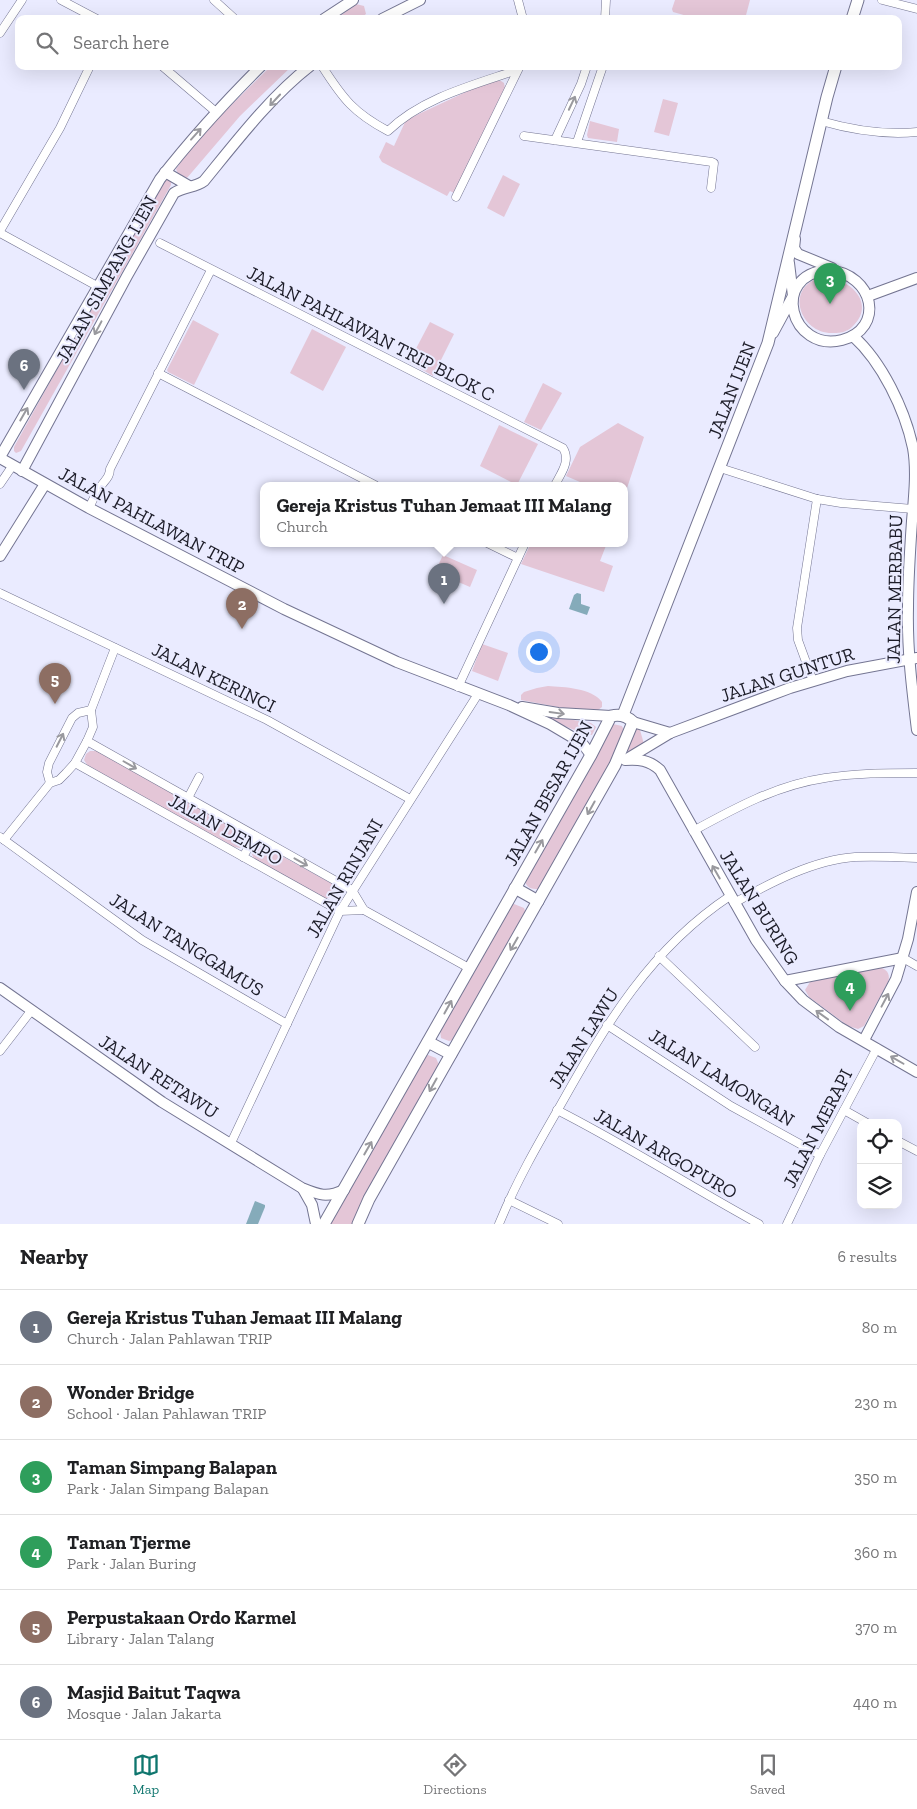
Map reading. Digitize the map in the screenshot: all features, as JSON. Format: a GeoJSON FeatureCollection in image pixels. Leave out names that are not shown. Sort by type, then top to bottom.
{"type":"FeatureCollection","features":[{"type":"Feature","properties":{"kind":"main road"},"geometry":{"type":"LineString","coordinates":[[330,15],[353,0]]}},
{"type":"Feature","properties":{"kind":"main road"},"geometry":{"type":"LineString","coordinates":[[390,15],[420,0]]}},
{"type":"Feature","properties":{"kind":"main road"},"geometry":{"type":"LineString","coordinates":[[853,15],[858,0]]}},
{"type":"Feature","properties":{"kind":"main road"},"geometry":{"type":"LineString","coordinates":[[0,457],[97,286],[165,172],[216,112],[257,70]]}},
{"type":"Feature","properties":{"kind":"main road","name":"JALAN SIMPANG IJEN"},"geometry":{"type":"LineString","coordinates":[[17,468],[168,202],[180,188],[198,186],[204,181],[243,134],[296,77],[305,70]]}},
{"type":"Feature","properties":{"kind":"main road","name":"JALAN IJEN"},"geometry":{"type":"LineString","coordinates":[[623,715],[768,343],[835,70]]}},
{"type":"Feature","properties":{"kind":"main road"},"geometry":{"type":"LineString","coordinates":[[165,172],[189,186]]}},
{"type":"Feature","properties":{"kind":"main road"},"geometry":{"type":"LineString","coordinates":[[788,259],[793,296],[792,310],[801,328],[820,339],[831,341],[853,336],[864,326],[868,319],[868,296],[852,277],[798,254],[794,248],[797,223]]}},
{"type":"Feature","properties":{"kind":"main road"},"geometry":{"type":"LineString","coordinates":[[768,343],[801,281],[809,275],[821,271],[839,271]]}},
{"type":"Feature","properties":{"kind":"main road"},"geometry":{"type":"LineString","coordinates":[[868,296],[917,278]]}},
{"type":"Feature","properties":{"kind":"main road","name":"JALAN MERBABU"},"geometry":{"type":"LineString","coordinates":[[853,336],[869,352],[882,371],[900,409],[915,450],[908,585],[917,730]]}},
{"type":"Feature","properties":{"kind":"main road","name":"JALAN PAHLAWAN TRIP"},"geometry":{"type":"LineString","coordinates":[[0,457],[45,484],[284,610],[397,662],[509,705],[570,735],[582,743],[590,755]]}},
{"type":"Feature","properties":{"kind":"main road"},"geometry":{"type":"LineString","coordinates":[[0,556],[45,484]]}},
{"type":"Feature","properties":{"kind":"main road","name":"JALAN GUNTUR"},"geometry":{"type":"LineString","coordinates":[[614,765],[670,733],[813,681],[847,671],[913,658]]}},
{"type":"Feature","properties":{"kind":"main road","name":"JALAN PAHLAWAN TRIP"},"geometry":{"type":"LineString","coordinates":[[509,705],[558,713],[611,716]]}},
{"type":"Feature","properties":{"kind":"main road","name":"JALAN BESAR IJEN"},"geometry":{"type":"LineString","coordinates":[[324,1224],[611,716],[616,714],[623,715]]}},
{"type":"Feature","properties":{"kind":"main road"},"geometry":{"type":"LineString","coordinates":[[623,715],[633,722],[670,733]]}},
{"type":"Feature","properties":{"kind":"main road"},"geometry":{"type":"LineString","coordinates":[[358,1224],[370,1199],[614,765],[633,722]]}},
{"type":"Feature","properties":{"kind":"main road","name":"JALAN BURING"},"geometry":{"type":"LineString","coordinates":[[625,760],[647,761],[654,764],[660,770],[732,900],[756,940],[785,981],[803,1000],[839,1027],[917,1072]]}},
{"type":"Feature","properties":{"kind":"main road"},"geometry":{"type":"LineString","coordinates":[[515,888],[538,901]]}},
{"type":"Feature","properties":{"kind":"main road"},"geometry":{"type":"LineString","coordinates":[[864,1040],[893,986],[903,958],[917,892]]}},
{"type":"Feature","properties":{"kind":"main road"},"geometry":{"type":"LineString","coordinates":[[785,981],[858,965],[903,958]]}},
{"type":"Feature","properties":{"kind":"main road","name":"JALAN RETAWU"},"geometry":{"type":"LineString","coordinates":[[0,988],[162,1102],[302,1188],[325,1196],[344,1190]]}},
{"type":"Feature","properties":{"kind":"main road"},"geometry":{"type":"LineString","coordinates":[[428,1042],[451,1054]]}},
{"type":"Feature","properties":{"kind":"main road"},"geometry":{"type":"LineString","coordinates":[[302,1188],[312,1205],[316,1224]]}},
{"type":"Feature","properties":{"kind":"street"},"geometry":{"type":"LineString","coordinates":[[0,33],[22,0]]}},
{"type":"Feature","properties":{"kind":"street"},"geometry":{"type":"LineString","coordinates":[[61,0],[89,15]]}},
{"type":"Feature","properties":{"kind":"street"},"geometry":{"type":"LineString","coordinates":[[214,0],[231,15]]}},
{"type":"Feature","properties":{"kind":"street"},"geometry":{"type":"LineString","coordinates":[[518,0],[522,15]]}},
{"type":"Feature","properties":{"kind":"street"},"geometry":{"type":"LineString","coordinates":[[605,15],[606,0]]}},
{"type":"Feature","properties":{"kind":"street"},"geometry":{"type":"LineString","coordinates":[[882,0],[917,9]]}},
{"type":"Feature","properties":{"kind":"street"},"geometry":{"type":"LineString","coordinates":[[88,70],[60,128],[0,232],[97,286]]}},
{"type":"Feature","properties":{"kind":"street"},"geometry":{"type":"LineString","coordinates":[[167,70],[216,112]]}},
{"type":"Feature","properties":{"kind":"street"},"geometry":{"type":"LineString","coordinates":[[325,70],[351,106],[360,115],[388,131],[414,110],[443,96],[513,70]]}},
{"type":"Feature","properties":{"kind":"street"},"geometry":{"type":"LineString","coordinates":[[456,197],[517,70]]}},
{"type":"Feature","properties":{"kind":"street"},"geometry":{"type":"LineString","coordinates":[[555,140],[586,70]]}},
{"type":"Feature","properties":{"kind":"street"},"geometry":{"type":"LineString","coordinates":[[578,142],[602,70]]}},
{"type":"Feature","properties":{"kind":"street"},"geometry":{"type":"LineString","coordinates":[[821,121],[862,130],[889,133],[917,132]]}},
{"type":"Feature","properties":{"kind":"street"},"geometry":{"type":"LineString","coordinates":[[524,136],[712,162],[714,163],[711,188]]}},
{"type":"Feature","properties":{"kind":"street","name":"JALAN PAHLAWAN TRIP BLOK C"},"geometry":{"type":"LineString","coordinates":[[160,243],[560,446],[566,452],[567,461],[556,482]]}},
{"type":"Feature","properties":{"kind":"street"},"geometry":{"type":"LineString","coordinates":[[90,508],[102,484],[101,479],[106,470],[110,469],[211,270]]}},
{"type":"Feature","properties":{"kind":"street"},"geometry":{"type":"LineString","coordinates":[[158,373],[369,482]]}},
{"type":"Feature","properties":{"kind":"street"},"geometry":{"type":"LineString","coordinates":[[0,484],[17,468]]}},
{"type":"Feature","properties":{"kind":"street"},"geometry":{"type":"LineString","coordinates":[[720,468],[818,499],[841,503],[913,509]]}},
{"type":"Feature","properties":{"kind":"street"},"geometry":{"type":"LineString","coordinates":[[813,681],[798,640],[797,628],[818,499]]}},
{"type":"Feature","properties":{"kind":"street"},"geometry":{"type":"LineString","coordinates":[[495,547],[518,558]]}},
{"type":"Feature","properties":{"kind":"street"},"geometry":{"type":"LineString","coordinates":[[458,686],[524,547]]}},
{"type":"Feature","properties":{"kind":"street","name":"JALAN KERINCI"},"geometry":{"type":"LineString","coordinates":[[0,593],[267,720],[410,799]]}},
{"type":"Feature","properties":{"kind":"street"},"geometry":{"type":"LineString","coordinates":[[2,839],[50,783],[59,780],[75,763],[93,727],[91,710],[115,648]]}},
{"type":"Feature","properties":{"kind":"street","name":"JALAN RINJANI"},"geometry":{"type":"LineString","coordinates":[[231,1143],[340,911],[478,694]]}},
{"type":"Feature","properties":{"kind":"street"},"geometry":{"type":"LineString","coordinates":[[50,783],[49,763],[72,718],[78,713],[91,710]]}},
{"type":"Feature","properties":{"kind":"street","name":"JALAN DEMPO"},"geometry":{"type":"LineString","coordinates":[[87,740],[352,890],[364,910]]}},
{"type":"Feature","properties":{"kind":"street","name":"JALAN DEMPO"},"geometry":{"type":"LineString","coordinates":[[75,763],[340,911]]}},
{"type":"Feature","properties":{"kind":"street"},"geometry":{"type":"LineString","coordinates":[[693,830],[760,797],[806,782],[843,776],[917,773]]}},
{"type":"Feature","properties":{"kind":"street"},"geometry":{"type":"LineString","coordinates":[[188,798],[199,777]]}},
{"type":"Feature","properties":{"kind":"street"},"geometry":{"type":"LineString","coordinates":[[243,857],[255,836]]}},
{"type":"Feature","properties":{"kind":"street","name":"JALAN TANGGAMUS"},"geometry":{"type":"LineString","coordinates":[[2,839],[142,940],[287,1024]]}},
{"type":"Feature","properties":{"kind":"street","name":"JALAN LAWU"},"geometry":{"type":"LineString","coordinates":[[499,1224],[509,1200],[544,1132],[607,1025],[659,956],[686,928],[708,910],[828,862],[854,857],[917,858]]}},
{"type":"Feature","properties":{"kind":"street"},"geometry":{"type":"LineString","coordinates":[[340,911],[364,910],[469,968]]}},
{"type":"Feature","properties":{"kind":"street"},"geometry":{"type":"LineString","coordinates":[[659,956],[755,1047]]}},
{"type":"Feature","properties":{"kind":"street"},"geometry":{"type":"LineString","coordinates":[[903,958],[917,966]]}},
{"type":"Feature","properties":{"kind":"street"},"geometry":{"type":"LineString","coordinates":[[0,1051],[31,1011]]}},
{"type":"Feature","properties":{"kind":"street","name":"JALAN LAMONGAN"},"geometry":{"type":"LineString","coordinates":[[607,1025],[731,1106],[820,1155]]}},
{"type":"Feature","properties":{"kind":"street","name":"JALAN MERAPI"},"geometry":{"type":"LineString","coordinates":[[787,1224],[820,1155],[877,1048]]}},
{"type":"Feature","properties":{"kind":"street","name":"JALAN ARGOPURO"},"geometry":{"type":"LineString","coordinates":[[557,1110],[759,1224]]}},
{"type":"Feature","properties":{"kind":"street"},"geometry":{"type":"LineString","coordinates":[[844,1110],[860,1119]]}},
{"type":"Feature","properties":{"kind":"street"},"geometry":{"type":"LineString","coordinates":[[902,1143],[917,1151]]}},
{"type":"Feature","properties":{"kind":"street"},"geometry":{"type":"LineString","coordinates":[[509,1200],[558,1224]]}},
{"type":"Feature","properties":{"kind":"shaded area"},"geometry":{"type":"Polygon","coordinates":[[[675,0],[750,0],[746,15],[684,15],[673,12],[675,0]]]}},
{"type":"Feature","properties":{"kind":"shaded area"},"geometry":{"type":"Polygon","coordinates":[[[356,4],[364,6],[366,14],[365,15],[341,15],[356,4]]]}},
{"type":"Feature","properties":{"kind":"shaded area"},"geometry":{"type":"Polygon","coordinates":[[[267,70],[288,70],[240,116],[187,178],[178,174],[176,169],[208,128],[267,70]]]}},
{"type":"Feature","properties":{"kind":"shaded area"},"geometry":{"type":"Polygon","coordinates":[[[495,81],[504,83],[505,88],[454,193],[450,191],[447,196],[382,162],[379,157],[386,142],[394,146],[406,120],[470,90],[495,81]]]}},
{"type":"Feature","properties":{"kind":"shaded area"},"geometry":{"type":"Polygon","coordinates":[[[663,99],[678,103],[669,136],[654,132],[663,99]]]}},
{"type":"Feature","properties":{"kind":"shaded area"},"geometry":{"type":"Polygon","coordinates":[[[590,121],[619,129],[617,142],[588,138],[590,121]]]}},
{"type":"Feature","properties":{"kind":"shaded area"},"geometry":{"type":"Polygon","coordinates":[[[503,175],[520,184],[504,217],[487,208],[503,175]]]}},
{"type":"Feature","properties":{"kind":"shaded area"},"geometry":{"type":"Polygon","coordinates":[[[168,179],[171,185],[21,451],[16,453],[14,447],[142,216],[164,181],[168,179]]]}},
{"type":"Feature","properties":{"kind":"shaded area"},"geometry":{"type":"Polygon","coordinates":[[[819,278],[830,278],[840,281],[849,286],[861,301],[862,309],[859,318],[848,330],[836,333],[822,332],[813,327],[806,319],[801,310],[802,292],[808,284],[819,278]]]}},
{"type":"Feature","properties":{"kind":"shaded area"},"geometry":{"type":"Polygon","coordinates":[[[193,320],[219,334],[194,385],[167,370],[193,320]]]}},
{"type":"Feature","properties":{"kind":"shaded area"},"geometry":{"type":"Polygon","coordinates":[[[430,322],[454,334],[433,376],[409,362],[430,322]]]}},
{"type":"Feature","properties":{"kind":"shaded area"},"geometry":{"type":"Polygon","coordinates":[[[312,329],[346,347],[323,391],[290,373],[312,329]]]}},
{"type":"Feature","properties":{"kind":"shaded area"},"geometry":{"type":"Polygon","coordinates":[[[543,383],[562,393],[541,430],[524,422],[543,383]]]}},
{"type":"Feature","properties":{"kind":"shaded area"},"geometry":{"type":"Polygon","coordinates":[[[618,423],[644,437],[628,485],[628,482],[580,482],[566,476],[580,447],[618,423]]]}},
{"type":"Feature","properties":{"kind":"shaded area"},"geometry":{"type":"Polygon","coordinates":[[[499,425],[538,444],[519,482],[511,482],[480,466],[499,425]]]}},
{"type":"Feature","properties":{"kind":"shaded area"},"geometry":{"type":"Polygon","coordinates":[[[529,547],[605,547],[600,561],[613,566],[604,592],[521,564],[529,547]]]}},
{"type":"Feature","properties":{"kind":"shaded area"},"geometry":{"type":"Polygon","coordinates":[[[443,555],[477,570],[470,587],[435,572],[443,555]]]}},
{"type":"Feature","properties":{"kind":"shaded area"},"geometry":{"type":"Polygon","coordinates":[[[482,644],[508,653],[498,681],[472,671],[482,644]]]}},
{"type":"Feature","properties":{"kind":"shaded area"},"geometry":{"type":"Polygon","coordinates":[[[548,686],[585,691],[597,697],[602,702],[602,707],[598,710],[574,710],[521,700],[521,695],[524,692],[548,686]]]}},
{"type":"Feature","properties":{"kind":"shaded area"},"geometry":{"type":"Polygon","coordinates":[[[532,713],[591,723],[596,727],[592,735],[587,735],[532,713]]]}},
{"type":"Feature","properties":{"kind":"shaded area"},"geometry":{"type":"Polygon","coordinates":[[[613,724],[622,726],[624,731],[610,765],[538,889],[529,888],[525,880],[613,724]]]}},
{"type":"Feature","properties":{"kind":"shaded area"},"geometry":{"type":"Polygon","coordinates":[[[636,728],[640,730],[644,744],[628,752],[628,748],[636,728]]]}},
{"type":"Feature","properties":{"kind":"shaded area"},"geometry":{"type":"Polygon","coordinates":[[[90,751],[98,751],[243,834],[243,845],[240,848],[234,847],[88,766],[84,760],[86,754],[90,751]]]}},
{"type":"Feature","properties":{"kind":"shaded area"},"geometry":{"type":"Polygon","coordinates":[[[260,844],[331,883],[335,888],[334,894],[329,898],[324,898],[254,859],[251,852],[260,844]]]}},
{"type":"Feature","properties":{"kind":"shaded area"},"geometry":{"type":"Polygon","coordinates":[[[514,904],[524,908],[526,914],[453,1040],[449,1041],[441,1038],[440,1030],[510,905],[514,904]]]}},
{"type":"Feature","properties":{"kind":"shaded area"},"geometry":{"type":"Polygon","coordinates":[[[878,967],[887,972],[889,976],[888,982],[864,1026],[858,1029],[848,1026],[809,997],[805,990],[810,982],[878,967]]]}},
{"type":"Feature","properties":{"kind":"shaded area"},"geometry":{"type":"Polygon","coordinates":[[[428,1055],[436,1058],[439,1065],[353,1224],[328,1224],[424,1057],[428,1055]]]}},
{"type":"Feature","properties":{"kind":"water"},"geometry":{"type":"Polygon","coordinates":[[[577,593],[581,594],[581,604],[590,607],[587,615],[569,609],[574,595],[577,593]]]}},
{"type":"Feature","properties":{"kind":"water"},"geometry":{"type":"Polygon","coordinates":[[[255,1201],[265,1205],[265,1207],[258,1224],[246,1224],[255,1201]]]}},
{"type":"Feature","properties":{"kind":"place","name":"Taman Simpang Balapan"},"geometry":{"type":"Point","coordinates":[830,304]}},
{"type":"Feature","properties":{"kind":"place","name":"Masjid Baitut Taqwa"},"geometry":{"type":"Point","coordinates":[24,390]}},
{"type":"Feature","properties":{"kind":"place","name":"Gereja Kristus Tuhan Jemaat III Malang"},"geometry":{"type":"Point","coordinates":[444,604]}},
{"type":"Feature","properties":{"kind":"place","name":"Wonder Bridge"},"geometry":{"type":"Point","coordinates":[242,629]}},
{"type":"Feature","properties":{"kind":"place","name":"Perpustakaan Ordo Karmel"},"geometry":{"type":"Point","coordinates":[55,704]}},
{"type":"Feature","properties":{"kind":"place","name":"Taman Tjerme"},"geometry":{"type":"Point","coordinates":[850,1011]}}]}
